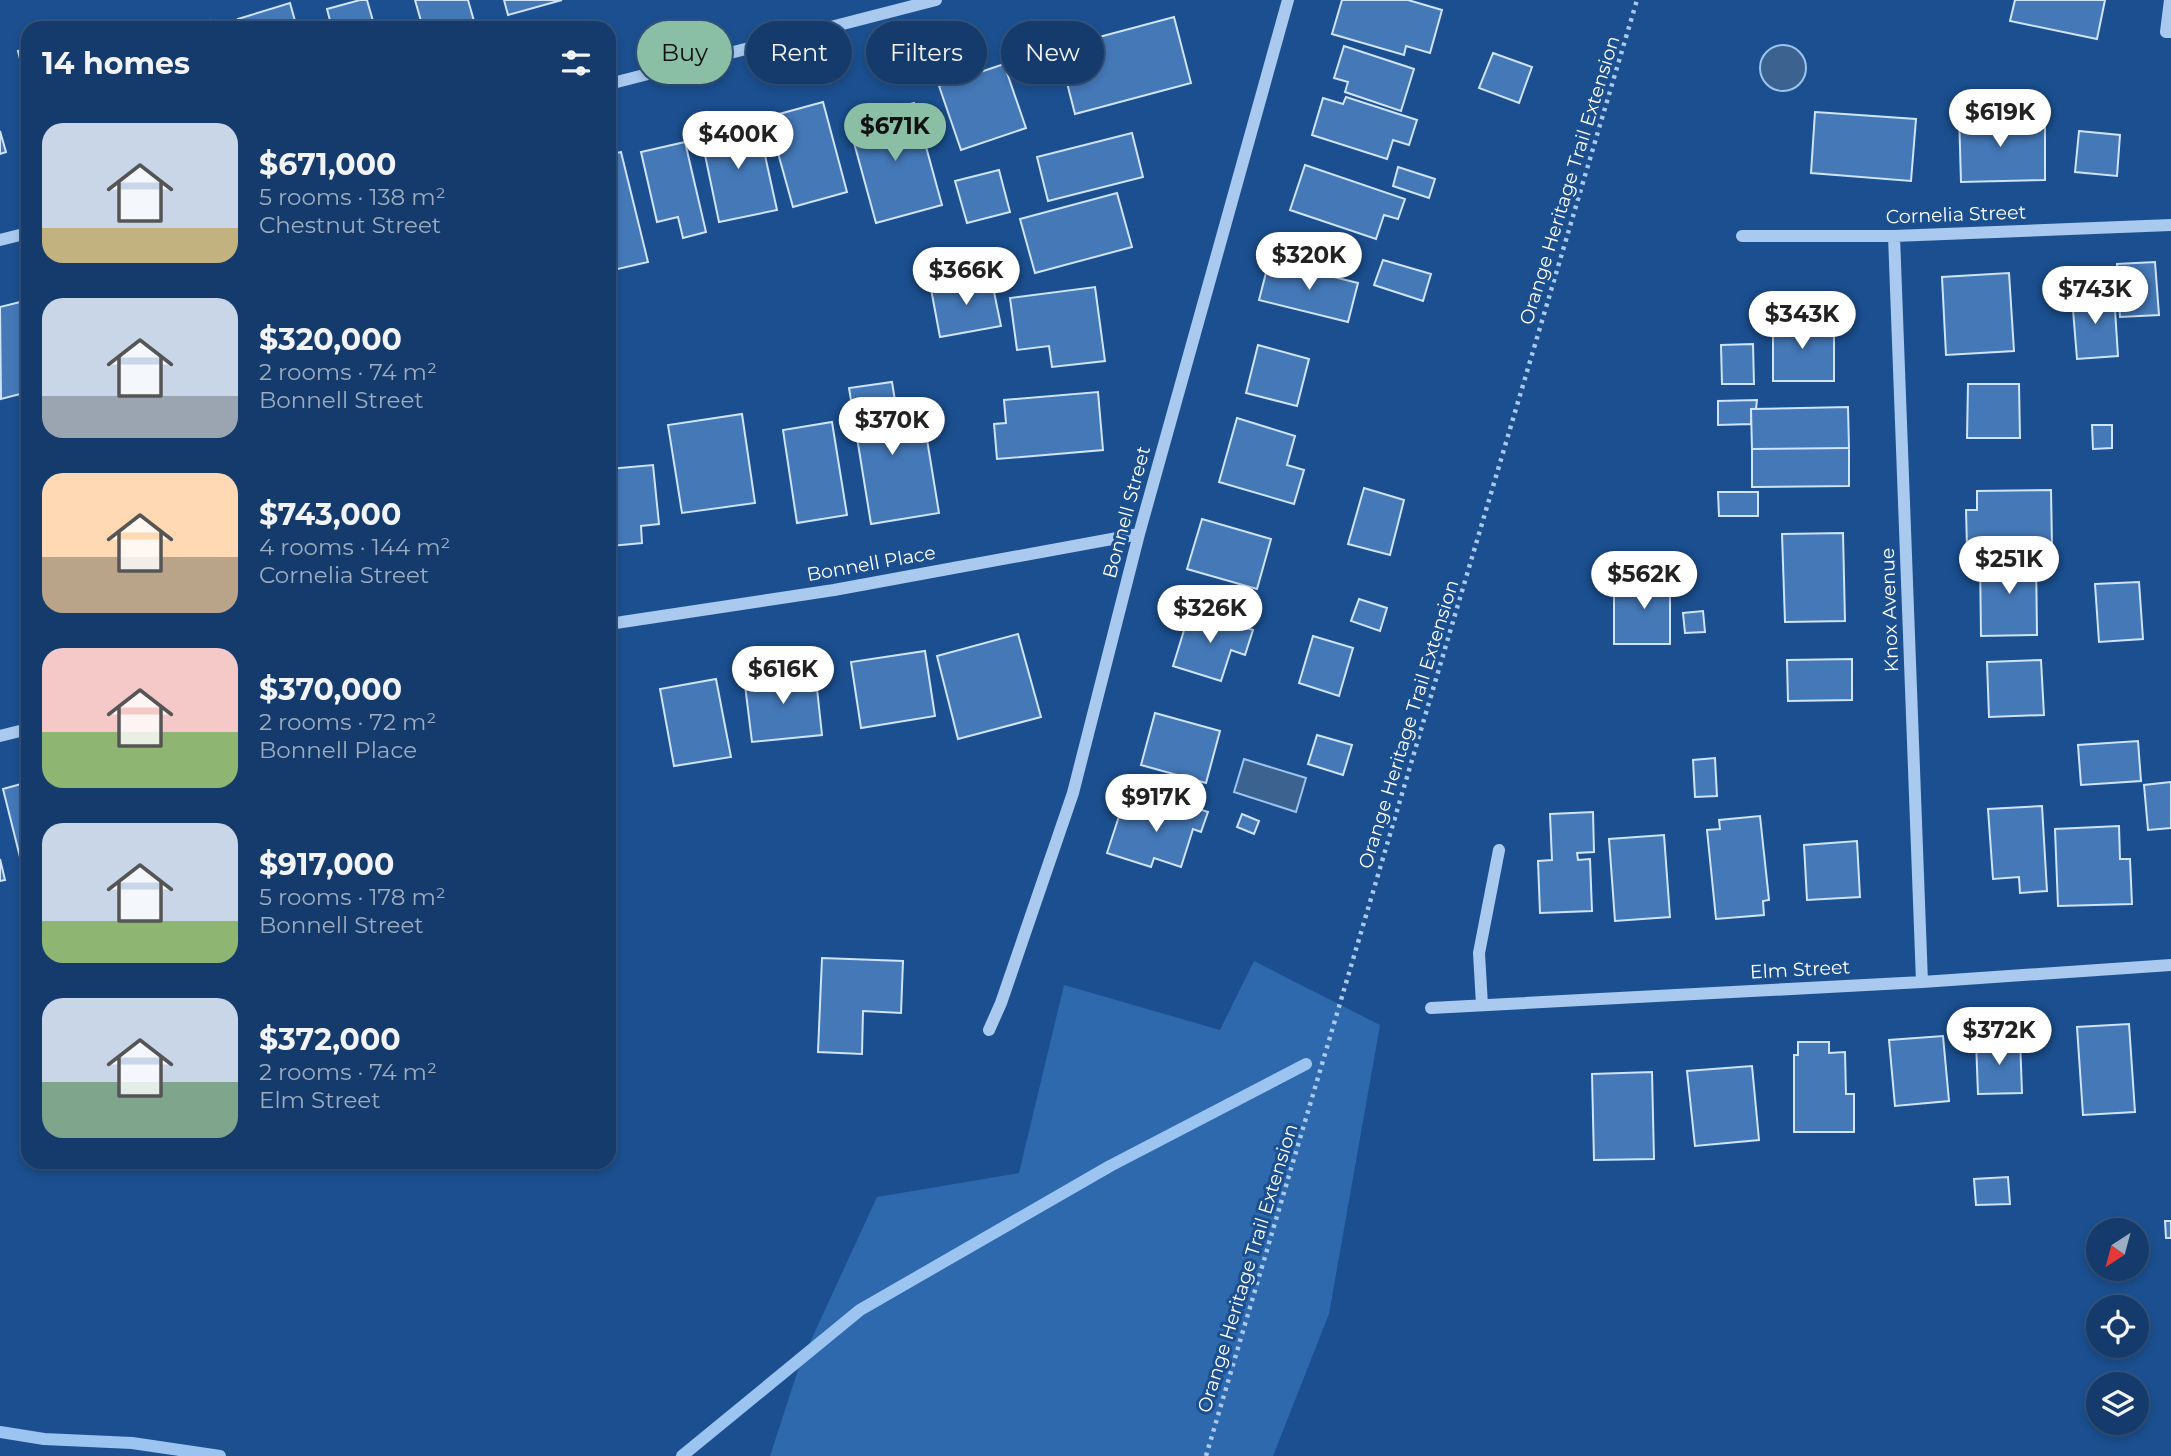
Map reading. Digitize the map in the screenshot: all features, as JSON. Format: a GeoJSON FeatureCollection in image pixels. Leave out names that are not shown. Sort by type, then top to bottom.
{"type":"FeatureCollection","features":[{"type":"Feature","properties":{"kind":"street"},"geometry":{"type":"LineString","coordinates":[[616,82],[936,0]]}},
{"type":"Feature","properties":{"kind":"street","name":"Bonnell Street"},"geometry":{"type":"LineString","coordinates":[[989,1030],[1001,1003],[1073,793],[1139,534],[1289,0]]}},
{"type":"Feature","properties":{"kind":"street"},"geometry":{"type":"LineString","coordinates":[[2170,0],[2166,32],[2171,32]]}},
{"type":"Feature","properties":{"kind":"street","name":"Cornelia Street"},"geometry":{"type":"LineString","coordinates":[[1742,236],[1894,236],[2171,225]]}},
{"type":"Feature","properties":{"kind":"street"},"geometry":{"type":"LineString","coordinates":[[0,240],[21,235]]}},
{"type":"Feature","properties":{"kind":"street","name":"Knox Avenue"},"geometry":{"type":"LineString","coordinates":[[1894,236],[1922,982]]}},
{"type":"Feature","properties":{"kind":"street","name":"Bonnell Place"},"geometry":{"type":"LineString","coordinates":[[616,623],[834,590],[1139,534]]}},
{"type":"Feature","properties":{"kind":"street"},"geometry":{"type":"LineString","coordinates":[[0,736],[21,731]]}},
{"type":"Feature","properties":{"kind":"street"},"geometry":{"type":"LineString","coordinates":[[1482,1005],[1479,953],[1499,850]]}},
{"type":"Feature","properties":{"kind":"street","name":"Elm Street"},"geometry":{"type":"LineString","coordinates":[[1431,1008],[1922,982],[2171,965]]}},
{"type":"Feature","properties":{"kind":"path","name":"Orange Heritage Trail Extension"},"geometry":{"type":"LineString","coordinates":[[1206,1456],[1637,0]]}},
{"type":"Feature","properties":{"kind":"shaded area"},"geometry":{"type":"Polygon","coordinates":[[[1783,45],[1799,52],[1806,68],[1799,84],[1783,91],[1767,84],[1760,68],[1767,52],[1783,45]]]}},
{"type":"Feature","properties":{"kind":"shaded area"},"geometry":{"type":"Polygon","coordinates":[[[1244,759],[1306,778],[1296,812],[1234,792],[1244,759]]]}},
{"type":"Feature","properties":{"kind":"shaded area"},"geometry":{"type":"Polygon","coordinates":[[[1254,961],[1380,1025],[1329,1314],[1273,1456],[770,1456],[800,1364],[877,1197],[1019,1173],[1064,985],[1220,1030],[1254,961]]]}},
{"type":"Feature","properties":{"kind":"building"},"geometry":{"type":"Polygon","coordinates":[[[367,0],[373,21],[330,21],[327,9],[367,0]]]}},
{"type":"Feature","properties":{"kind":"building"},"geometry":{"type":"Polygon","coordinates":[[[415,0],[468,0],[474,21],[421,21],[415,0]]]}},
{"type":"Feature","properties":{"kind":"building"},"geometry":{"type":"Polygon","coordinates":[[[504,0],[562,0],[508,15],[504,0]]]}},
{"type":"Feature","properties":{"kind":"building"},"geometry":{"type":"Polygon","coordinates":[[[1342,0],[1408,0],[1442,10],[1430,53],[1406,46],[1404,55],[1332,34],[1342,0]]]}},
{"type":"Feature","properties":{"kind":"building"},"geometry":{"type":"Polygon","coordinates":[[[2015,0],[2105,0],[2097,39],[2010,21],[2015,0]]]}},
{"type":"Feature","properties":{"kind":"building"},"geometry":{"type":"Polygon","coordinates":[[[290,3],[295,21],[238,21],[290,3]]]}},
{"type":"Feature","properties":{"kind":"building"},"geometry":{"type":"Polygon","coordinates":[[[1174,17],[1191,83],[1075,114],[1067,84],[1104,84],[1104,36],[1174,17]]]}},
{"type":"Feature","properties":{"kind":"building"},"geometry":{"type":"Polygon","coordinates":[[[1344,46],[1414,69],[1401,111],[1345,92],[1348,82],[1334,78],[1344,46]]]}},
{"type":"Feature","properties":{"kind":"building"},"geometry":{"type":"Polygon","coordinates":[[[1493,53],[1532,67],[1519,103],[1479,88],[1493,53]]]}},
{"type":"Feature","properties":{"kind":"building"},"geometry":{"type":"Polygon","coordinates":[[[1001,65],[1001,84],[1011,84],[1026,128],[961,150],[939,86],[987,84],[987,70],[1001,65]]]}},
{"type":"Feature","properties":{"kind":"building"},"geometry":{"type":"Polygon","coordinates":[[[1346,97],[1417,120],[1409,145],[1393,140],[1387,159],[1312,135],[1323,98],[1343,104],[1346,97]]]}},
{"type":"Feature","properties":{"kind":"building"},"geometry":{"type":"Polygon","coordinates":[[[823,102],[847,192],[793,207],[768,117],[823,102]]]}},
{"type":"Feature","properties":{"kind":"building"},"geometry":{"type":"Polygon","coordinates":[[[914,103],[942,205],[876,223],[848,121],[914,103]]]}},
{"type":"Feature","properties":{"kind":"building"},"geometry":{"type":"Polygon","coordinates":[[[1815,112],[1916,119],[1911,181],[1811,173],[1815,112]]]}},
{"type":"Feature","properties":{"kind":"building"},"geometry":{"type":"Polygon","coordinates":[[[2018,113],[2018,127],[2045,126],[2045,180],[1961,182],[1959,114],[2018,113]]]}},
{"type":"Feature","properties":{"kind":"building"},"geometry":{"type":"Polygon","coordinates":[[[757,119],[777,210],[719,222],[700,131],[757,119]]]}},
{"type":"Feature","properties":{"kind":"building"},"geometry":{"type":"Polygon","coordinates":[[[0,131],[6,152],[0,154],[0,131]]]}},
{"type":"Feature","properties":{"kind":"building"},"geometry":{"type":"Polygon","coordinates":[[[2079,131],[2120,135],[2117,176],[2075,172],[2079,131]]]}},
{"type":"Feature","properties":{"kind":"building"},"geometry":{"type":"Polygon","coordinates":[[[1132,133],[1143,177],[1048,201],[1037,157],[1132,133]]]}},
{"type":"Feature","properties":{"kind":"building"},"geometry":{"type":"Polygon","coordinates":[[[685,142],[706,232],[683,238],[678,217],[657,222],[641,152],[685,142]]]}},
{"type":"Feature","properties":{"kind":"building"},"geometry":{"type":"Polygon","coordinates":[[[621,152],[648,262],[616,269],[616,153],[621,152]]]}},
{"type":"Feature","properties":{"kind":"building"},"geometry":{"type":"Polygon","coordinates":[[[1305,165],[1405,199],[1398,219],[1384,215],[1376,239],[1290,210],[1305,165]]]}},
{"type":"Feature","properties":{"kind":"building"},"geometry":{"type":"Polygon","coordinates":[[[1398,167],[1435,179],[1429,198],[1393,186],[1398,167]]]}},
{"type":"Feature","properties":{"kind":"building"},"geometry":{"type":"Polygon","coordinates":[[[999,170],[1010,212],[967,223],[955,181],[999,170]]]}},
{"type":"Feature","properties":{"kind":"building"},"geometry":{"type":"Polygon","coordinates":[[[1117,193],[1132,247],[1035,273],[1020,219],[1117,193]]]}},
{"type":"Feature","properties":{"kind":"building"},"geometry":{"type":"Polygon","coordinates":[[[1383,260],[1431,274],[1423,301],[1374,285],[1383,260]]]}},
{"type":"Feature","properties":{"kind":"building"},"geometry":{"type":"Polygon","coordinates":[[[1269,261],[1358,283],[1348,322],[1259,300],[1269,261]]]}},
{"type":"Feature","properties":{"kind":"building"},"geometry":{"type":"Polygon","coordinates":[[[2155,262],[2159,315],[2120,317],[2117,264],[2155,262]]]}},
{"type":"Feature","properties":{"kind":"building"},"geometry":{"type":"Polygon","coordinates":[[[2009,273],[2014,351],[1946,355],[1942,277],[2009,273]]]}},
{"type":"Feature","properties":{"kind":"building"},"geometry":{"type":"Polygon","coordinates":[[[991,277],[1001,326],[940,337],[931,289],[991,277]]]}},
{"type":"Feature","properties":{"kind":"building"},"geometry":{"type":"Polygon","coordinates":[[[1095,287],[1105,361],[1052,367],[1049,346],[1017,350],[1010,298],[1095,287]]]}},
{"type":"Feature","properties":{"kind":"building"},"geometry":{"type":"Polygon","coordinates":[[[2114,294],[2118,356],[2077,359],[2072,297],[2114,294]]]}},
{"type":"Feature","properties":{"kind":"building"},"geometry":{"type":"Polygon","coordinates":[[[21,302],[21,394],[1,399],[0,307],[21,302]]]}},
{"type":"Feature","properties":{"kind":"building"},"geometry":{"type":"Polygon","coordinates":[[[1773,316],[1806,316],[1806,328],[1834,328],[1834,381],[1773,381],[1773,316]]]}},
{"type":"Feature","properties":{"kind":"building"},"geometry":{"type":"Polygon","coordinates":[[[1753,344],[1754,384],[1722,384],[1721,345],[1753,344]]]}},
{"type":"Feature","properties":{"kind":"building"},"geometry":{"type":"Polygon","coordinates":[[[1258,345],[1309,359],[1297,406],[1246,393],[1258,345]]]}},
{"type":"Feature","properties":{"kind":"building"},"geometry":{"type":"Polygon","coordinates":[[[892,382],[898,419],[923,415],[939,513],[871,524],[849,388],[892,382]]]}},
{"type":"Feature","properties":{"kind":"building"},"geometry":{"type":"Polygon","coordinates":[[[1968,384],[2019,384],[2020,438],[1967,438],[1968,384]]]}},
{"type":"Feature","properties":{"kind":"building"},"geometry":{"type":"Polygon","coordinates":[[[1098,392],[1103,450],[997,459],[994,424],[1006,423],[1004,400],[1098,392]]]}},
{"type":"Feature","properties":{"kind":"building"},"geometry":{"type":"Polygon","coordinates":[[[1757,400],[1756,409],[1751,409],[1751,424],[1718,425],[1718,401],[1757,400]]]}},
{"type":"Feature","properties":{"kind":"building"},"geometry":{"type":"Polygon","coordinates":[[[1848,407],[1849,448],[1752,449],[1751,409],[1848,407]]]}},
{"type":"Feature","properties":{"kind":"building"},"geometry":{"type":"Polygon","coordinates":[[[742,414],[755,503],[682,513],[668,425],[742,414]]]}},
{"type":"Feature","properties":{"kind":"building"},"geometry":{"type":"Polygon","coordinates":[[[1237,418],[1295,436],[1287,465],[1304,470],[1294,504],[1219,482],[1237,418]]]}},
{"type":"Feature","properties":{"kind":"building"},"geometry":{"type":"Polygon","coordinates":[[[832,422],[847,515],[797,523],[783,430],[832,422]]]}},
{"type":"Feature","properties":{"kind":"building"},"geometry":{"type":"Polygon","coordinates":[[[2092,425],[2112,425],[2112,448],[2093,449],[2092,425]]]}},
{"type":"Feature","properties":{"kind":"building"},"geometry":{"type":"Polygon","coordinates":[[[1849,448],[1849,486],[1752,487],[1752,449],[1849,448]]]}},
{"type":"Feature","properties":{"kind":"building"},"geometry":{"type":"Polygon","coordinates":[[[653,465],[659,524],[641,526],[642,543],[616,546],[616,468],[653,465]]]}},
{"type":"Feature","properties":{"kind":"building"},"geometry":{"type":"Polygon","coordinates":[[[1364,488],[1404,500],[1390,555],[1348,544],[1364,488]]]}},
{"type":"Feature","properties":{"kind":"building"},"geometry":{"type":"Polygon","coordinates":[[[2051,490],[2052,546],[1967,547],[1966,510],[1977,510],[1977,491],[2051,490]]]}},
{"type":"Feature","properties":{"kind":"building"},"geometry":{"type":"Polygon","coordinates":[[[1718,492],[1758,492],[1758,516],[1719,516],[1718,492]]]}},
{"type":"Feature","properties":{"kind":"building"},"geometry":{"type":"Polygon","coordinates":[[[1202,519],[1271,539],[1257,589],[1187,569],[1202,519]]]}},
{"type":"Feature","properties":{"kind":"building"},"geometry":{"type":"Polygon","coordinates":[[[1843,533],[1845,621],[1785,622],[1782,534],[1843,533]]]}},
{"type":"Feature","properties":{"kind":"building"},"geometry":{"type":"Polygon","coordinates":[[[2036,556],[2037,635],[1981,636],[1980,557],[2036,556]]]}},
{"type":"Feature","properties":{"kind":"building"},"geometry":{"type":"Polygon","coordinates":[[[1632,573],[1670,573],[1670,644],[1614,644],[1614,596],[1633,596],[1632,573]]]}},
{"type":"Feature","properties":{"kind":"building"},"geometry":{"type":"Polygon","coordinates":[[[2139,582],[2143,639],[2099,642],[2095,584],[2139,582]]]}},
{"type":"Feature","properties":{"kind":"building"},"geometry":{"type":"Polygon","coordinates":[[[1359,599],[1387,608],[1380,631],[1351,621],[1359,599]]]}},
{"type":"Feature","properties":{"kind":"building"},"geometry":{"type":"Polygon","coordinates":[[[1190,611],[1253,630],[1245,655],[1231,650],[1221,681],[1173,666],[1190,611]]]}},
{"type":"Feature","properties":{"kind":"building"},"geometry":{"type":"Polygon","coordinates":[[[1703,611],[1705,632],[1685,633],[1683,613],[1703,611]]]}},
{"type":"Feature","properties":{"kind":"building"},"geometry":{"type":"Polygon","coordinates":[[[1018,634],[1041,717],[958,739],[937,656],[1018,634]]]}},
{"type":"Feature","properties":{"kind":"building"},"geometry":{"type":"Polygon","coordinates":[[[1313,636],[1353,648],[1339,696],[1299,683],[1313,636]]]}},
{"type":"Feature","properties":{"kind":"building"},"geometry":{"type":"Polygon","coordinates":[[[925,651],[935,716],[861,728],[851,662],[925,651]]]}},
{"type":"Feature","properties":{"kind":"building"},"geometry":{"type":"Polygon","coordinates":[[[1852,659],[1852,700],[1788,701],[1787,660],[1852,659]]]}},
{"type":"Feature","properties":{"kind":"building"},"geometry":{"type":"Polygon","coordinates":[[[2041,660],[2044,715],[1989,717],[1987,662],[2041,660]]]}},
{"type":"Feature","properties":{"kind":"building"},"geometry":{"type":"Polygon","coordinates":[[[815,670],[822,735],[752,742],[744,677],[815,670]]]}},
{"type":"Feature","properties":{"kind":"building"},"geometry":{"type":"Polygon","coordinates":[[[716,679],[731,757],[674,766],[660,689],[716,679]]]}},
{"type":"Feature","properties":{"kind":"building"},"geometry":{"type":"Polygon","coordinates":[[[1155,713],[1220,731],[1206,783],[1141,765],[1155,713]]]}},
{"type":"Feature","properties":{"kind":"building"},"geometry":{"type":"Polygon","coordinates":[[[1317,735],[1352,745],[1343,775],[1308,764],[1317,735]]]}},
{"type":"Feature","properties":{"kind":"building"},"geometry":{"type":"Polygon","coordinates":[[[2138,741],[2141,781],[2081,785],[2078,745],[2138,741]]]}},
{"type":"Feature","properties":{"kind":"building"},"geometry":{"type":"Polygon","coordinates":[[[1715,758],[1717,796],[1695,797],[1693,760],[1715,758]]]}},
{"type":"Feature","properties":{"kind":"building"},"geometry":{"type":"Polygon","coordinates":[[[2171,782],[2171,828],[2148,830],[2144,785],[2171,782]]]}},
{"type":"Feature","properties":{"kind":"building"},"geometry":{"type":"Polygon","coordinates":[[[21,784],[21,861],[3,789],[21,784]]]}},
{"type":"Feature","properties":{"kind":"building"},"geometry":{"type":"Polygon","coordinates":[[[1167,799],[1208,812],[1201,832],[1193,829],[1181,867],[1154,858],[1151,867],[1107,853],[1123,804],[1162,817],[1167,799]]]}},
{"type":"Feature","properties":{"kind":"building"},"geometry":{"type":"Polygon","coordinates":[[[2042,806],[2047,891],[2020,893],[2019,877],[1993,879],[1988,809],[2042,806]]]}},
{"type":"Feature","properties":{"kind":"building"},"geometry":{"type":"Polygon","coordinates":[[[1593,812],[1594,852],[1577,853],[1578,860],[1590,859],[1592,911],[1540,913],[1538,861],[1552,860],[1550,814],[1593,812]]]}},
{"type":"Feature","properties":{"kind":"building"},"geometry":{"type":"Polygon","coordinates":[[[1242,814],[1259,821],[1254,834],[1237,827],[1242,814]]]}},
{"type":"Feature","properties":{"kind":"building"},"geometry":{"type":"Polygon","coordinates":[[[1760,816],[1769,900],[1763,901],[1764,915],[1716,919],[1707,830],[1720,829],[1719,820],[1760,816]]]}},
{"type":"Feature","properties":{"kind":"building"},"geometry":{"type":"Polygon","coordinates":[[[2119,826],[2120,859],[2130,859],[2132,904],[2058,906],[2055,829],[2119,826]]]}},
{"type":"Feature","properties":{"kind":"building"},"geometry":{"type":"Polygon","coordinates":[[[1664,835],[1670,917],[1615,921],[1609,839],[1664,835]]]}},
{"type":"Feature","properties":{"kind":"building"},"geometry":{"type":"Polygon","coordinates":[[[1857,841],[1860,897],[1807,900],[1804,845],[1857,841]]]}},
{"type":"Feature","properties":{"kind":"building"},"geometry":{"type":"Polygon","coordinates":[[[0,859],[5,880],[0,881],[0,859]]]}},
{"type":"Feature","properties":{"kind":"building"},"geometry":{"type":"Polygon","coordinates":[[[822,958],[903,961],[901,1013],[863,1011],[862,1054],[818,1052],[822,958]]]}},
{"type":"Feature","properties":{"kind":"building"},"geometry":{"type":"Polygon","coordinates":[[[2129,1024],[2135,1112],[2083,1115],[2077,1027],[2129,1024]]]}},
{"type":"Feature","properties":{"kind":"building"},"geometry":{"type":"Polygon","coordinates":[[[1943,1036],[1949,1101],[1895,1106],[1889,1040],[1943,1036]]]}},
{"type":"Feature","properties":{"kind":"building"},"geometry":{"type":"Polygon","coordinates":[[[2020,1039],[2022,1093],[1978,1094],[1976,1041],[2020,1039]]]}},
{"type":"Feature","properties":{"kind":"building"},"geometry":{"type":"Polygon","coordinates":[[[1798,1042],[1829,1042],[1829,1053],[1845,1052],[1846,1094],[1854,1094],[1854,1132],[1794,1132],[1794,1055],[1798,1055],[1798,1042]]]}},
{"type":"Feature","properties":{"kind":"building"},"geometry":{"type":"Polygon","coordinates":[[[1752,1066],[1759,1140],[1695,1146],[1687,1071],[1752,1066]]]}},
{"type":"Feature","properties":{"kind":"building"},"geometry":{"type":"Polygon","coordinates":[[[1652,1072],[1654,1159],[1594,1160],[1592,1074],[1652,1072]]]}},
{"type":"Feature","properties":{"kind":"building"},"geometry":{"type":"Polygon","coordinates":[[[2008,1177],[2010,1204],[1976,1205],[1974,1179],[2008,1177]]]}},
{"type":"Feature","properties":{"kind":"building"},"geometry":{"type":"Polygon","coordinates":[[[2165,1221],[2171,1221],[2171,1238],[2166,1238],[2165,1221]]]}},
{"type":"Feature","properties":{"kind":"waterway"},"geometry":{"type":"LineString","coordinates":[[682,1456],[860,1310],[1110,1166],[1306,1064]]}},
{"type":"Feature","properties":{"kind":"waterway"},"geometry":{"type":"LineString","coordinates":[[0,1432],[44,1439],[132,1443],[220,1456]]}}]}
